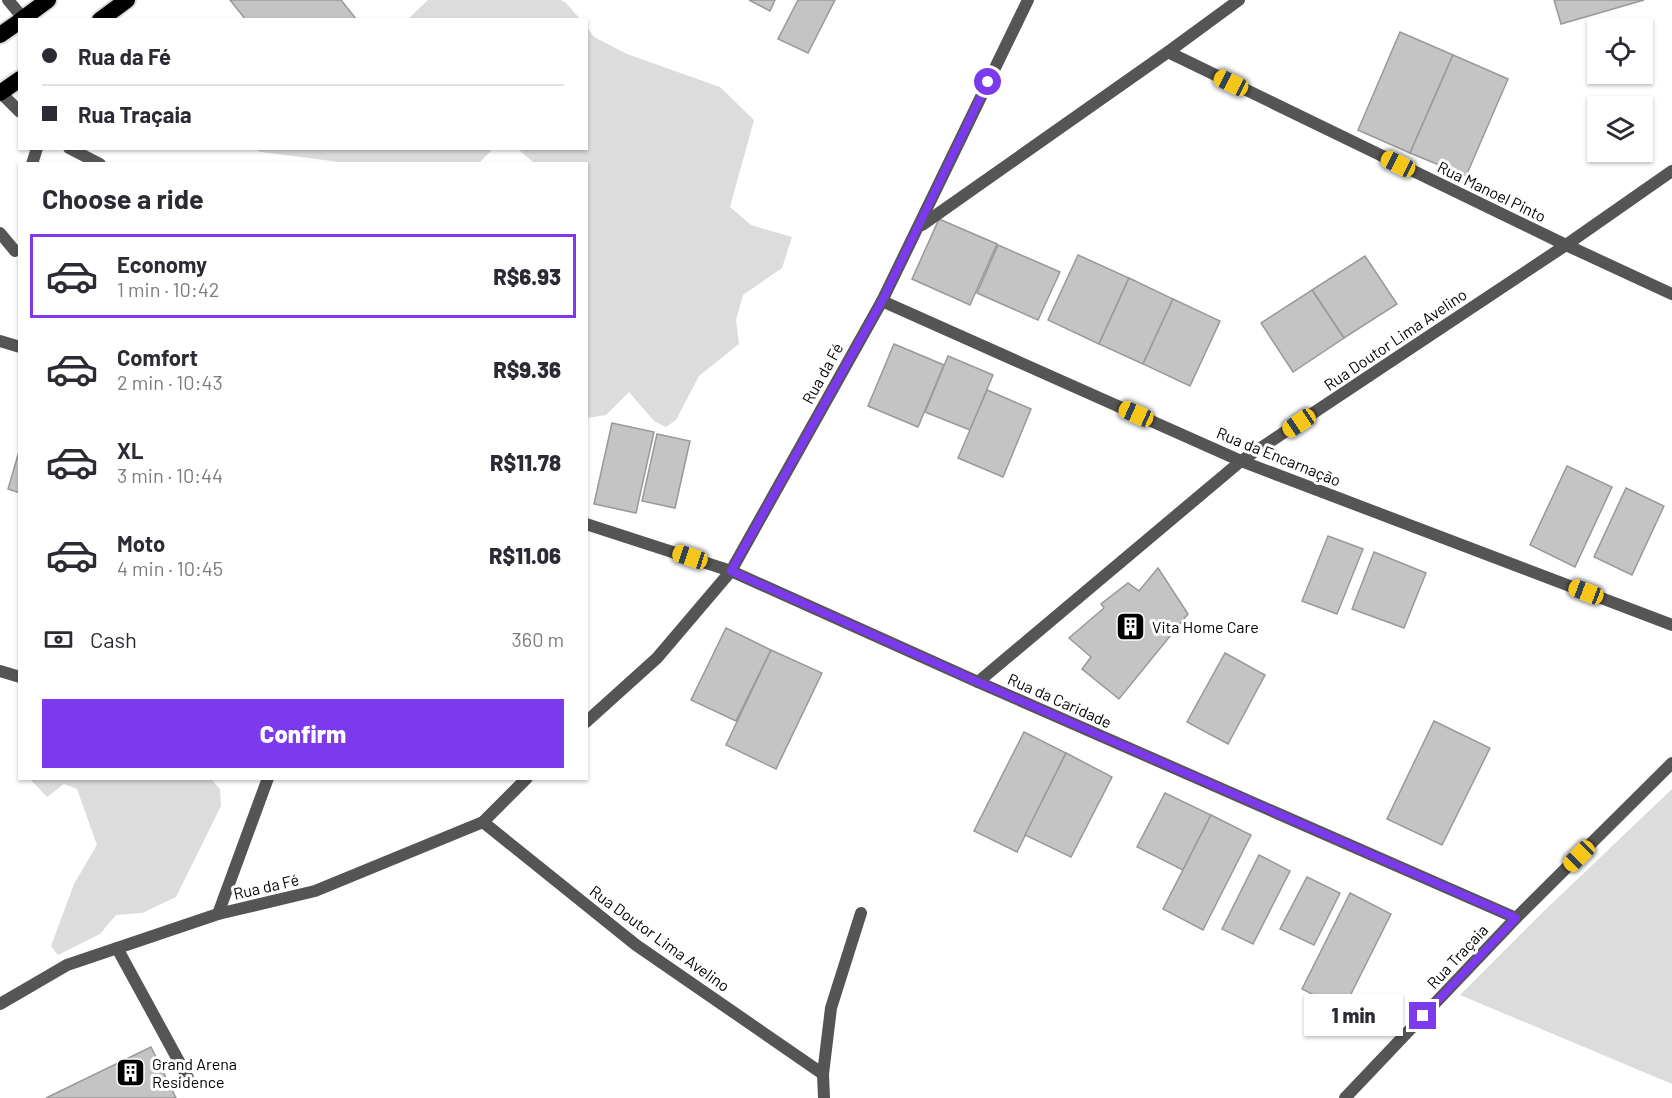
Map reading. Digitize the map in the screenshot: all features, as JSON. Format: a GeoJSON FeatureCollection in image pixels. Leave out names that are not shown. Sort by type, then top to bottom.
{"type":"FeatureCollection","features":[{"type":"Feature","properties":{"kind":"highway"},"geometry":{"type":"LineString","coordinates":[[24,18],[48,0]]}},
{"type":"Feature","properties":{"kind":"highway"},"geometry":{"type":"LineString","coordinates":[[103,18],[127,0]]}},
{"type":"Feature","properties":{"kind":"highway"},"geometry":{"type":"LineString","coordinates":[[0,35],[18,22]]}},
{"type":"Feature","properties":{"kind":"highway"},"geometry":{"type":"LineString","coordinates":[[0,93],[18,80]]}},
{"type":"Feature","properties":{"kind":"street"},"geometry":{"type":"LineString","coordinates":[[8,0],[20,18]]}},
{"type":"Feature","properties":{"kind":"street","name":"Rua da Fé"},"geometry":{"type":"LineString","coordinates":[[588,720],[657,658],[731,571],[882,301],[1028,0]]}},
{"type":"Feature","properties":{"kind":"street"},"geometry":{"type":"LineString","coordinates":[[919,226],[1239,0]]}},
{"type":"Feature","properties":{"kind":"street","name":"Rua Manoel Pinto"},"geometry":{"type":"LineString","coordinates":[[1168,52],[1672,294]]}},
{"type":"Feature","properties":{"kind":"street"},"geometry":{"type":"LineString","coordinates":[[0,93],[18,110]]}},
{"type":"Feature","properties":{"kind":"street"},"geometry":{"type":"LineString","coordinates":[[73,150],[96,162]]}},
{"type":"Feature","properties":{"kind":"street","name":"Rua Doutor Lima Avelino"},"geometry":{"type":"LineString","coordinates":[[978,682],[1242,461],[1566,245],[1672,171]]}},
{"type":"Feature","properties":{"kind":"street"},"geometry":{"type":"LineString","coordinates":[[0,233],[15,251]]}},
{"type":"Feature","properties":{"kind":"street","name":"Rua da Encarnação"},"geometry":{"type":"LineString","coordinates":[[882,301],[1242,461],[1672,625]]}},
{"type":"Feature","properties":{"kind":"street"},"geometry":{"type":"LineString","coordinates":[[0,341],[18,346]]}},
{"type":"Feature","properties":{"kind":"street","name":"Rua da Caridade"},"geometry":{"type":"LineString","coordinates":[[588,525],[731,571],[1516,918]]}},
{"type":"Feature","properties":{"kind":"street"},"geometry":{"type":"LineString","coordinates":[[0,671],[18,676]]}},
{"type":"Feature","properties":{"kind":"street","name":"Rua Traçaia"},"geometry":{"type":"LineString","coordinates":[[1346,1098],[1516,918],[1672,763]]}},
{"type":"Feature","properties":{"kind":"street"},"geometry":{"type":"LineString","coordinates":[[218,914],[267,780]]}},
{"type":"Feature","properties":{"kind":"street","name":"Rua da Fé"},"geometry":{"type":"LineString","coordinates":[[0,1004],[67,965],[218,914],[315,891],[483,822],[525,780]]}},
{"type":"Feature","properties":{"kind":"street","name":"Rua Doutor Lima Avelino"},"geometry":{"type":"LineString","coordinates":[[483,822],[636,945],[823,1074]]}},
{"type":"Feature","properties":{"kind":"street"},"geometry":{"type":"LineString","coordinates":[[824,1098],[823,1074],[831,1008],[861,913]]}},
{"type":"Feature","properties":{"kind":"street"},"geometry":{"type":"LineString","coordinates":[[117,948],[188,1078]]}},
{"type":"Feature","properties":{"kind":"shaded area"},"geometry":{"type":"Polygon","coordinates":[[[428,0],[561,0],[579,18],[409,18],[428,0]]]}},
{"type":"Feature","properties":{"kind":"shaded area"},"geometry":{"type":"Polygon","coordinates":[[[588,28],[594,37],[627,54],[720,87],[754,120],[730,207],[751,225],[792,237],[782,268],[743,295],[736,320],[739,344],[699,376],[676,420],[666,427],[654,421],[629,392],[606,415],[588,418],[588,162],[533,162],[519,150],[588,150],[588,28]]]}},
{"type":"Feature","properties":{"kind":"shaded area"},"geometry":{"type":"Polygon","coordinates":[[[256,150],[492,150],[480,162],[339,162],[256,150]]]}},
{"type":"Feature","properties":{"kind":"shaded area"},"geometry":{"type":"Polygon","coordinates":[[[31,780],[212,780],[220,789],[221,806],[176,897],[142,913],[116,915],[100,934],[58,955],[51,946],[74,884],[97,845],[77,789],[64,784],[47,797],[31,780]]]}},
{"type":"Feature","properties":{"kind":"shaded area"},"geometry":{"type":"Polygon","coordinates":[[[1672,789],[1672,1084],[1460,995],[1544,911],[1672,789]]]}},
{"type":"Feature","properties":{"kind":"building"},"geometry":{"type":"Polygon","coordinates":[[[230,0],[341,0],[355,18],[244,18],[230,0]]]}},
{"type":"Feature","properties":{"kind":"building"},"geometry":{"type":"Polygon","coordinates":[[[749,0],[775,0],[770,11],[749,0]]]}},
{"type":"Feature","properties":{"kind":"building"},"geometry":{"type":"Polygon","coordinates":[[[798,0],[835,0],[808,53],[778,39],[798,0]]]}},
{"type":"Feature","properties":{"kind":"building"},"geometry":{"type":"Polygon","coordinates":[[[1554,0],[1644,0],[1561,24],[1554,0]]]}},
{"type":"Feature","properties":{"kind":"building"},"geometry":{"type":"Polygon","coordinates":[[[1400,32],[1453,55],[1410,153],[1358,130],[1400,32]]]}},
{"type":"Feature","properties":{"kind":"building"},"geometry":{"type":"Polygon","coordinates":[[[1453,55],[1508,79],[1466,176],[1410,153],[1453,55]]]}},
{"type":"Feature","properties":{"kind":"building"},"geometry":{"type":"Polygon","coordinates":[[[939,219],[997,244],[970,305],[912,279],[939,219]]]}},
{"type":"Feature","properties":{"kind":"building"},"geometry":{"type":"Polygon","coordinates":[[[998,245],[1060,272],[1038,320],[977,293],[998,245]]]}},
{"type":"Feature","properties":{"kind":"building"},"geometry":{"type":"Polygon","coordinates":[[[1078,255],[1129,278],[1099,344],[1048,320],[1078,255]]]}},
{"type":"Feature","properties":{"kind":"building"},"geometry":{"type":"Polygon","coordinates":[[[1365,256],[1397,304],[1344,338],[1312,290],[1365,256]]]}},
{"type":"Feature","properties":{"kind":"building"},"geometry":{"type":"Polygon","coordinates":[[[1129,278],[1173,299],[1143,364],[1099,344],[1129,278]]]}},
{"type":"Feature","properties":{"kind":"building"},"geometry":{"type":"Polygon","coordinates":[[[1312,290],[1344,338],[1293,372],[1261,323],[1312,290]]]}},
{"type":"Feature","properties":{"kind":"building"},"geometry":{"type":"Polygon","coordinates":[[[1173,299],[1220,321],[1190,386],[1143,364],[1173,299]]]}},
{"type":"Feature","properties":{"kind":"building"},"geometry":{"type":"Polygon","coordinates":[[[894,344],[944,365],[918,427],[868,406],[894,344]]]}},
{"type":"Feature","properties":{"kind":"building"},"geometry":{"type":"Polygon","coordinates":[[[948,356],[993,375],[970,430],[925,412],[948,356]]]}},
{"type":"Feature","properties":{"kind":"building"},"geometry":{"type":"Polygon","coordinates":[[[987,390],[1031,409],[1003,477],[958,458],[987,390]]]}},
{"type":"Feature","properties":{"kind":"building"},"geometry":{"type":"Polygon","coordinates":[[[612,423],[654,432],[636,513],[594,504],[612,423]]]}},
{"type":"Feature","properties":{"kind":"building"},"geometry":{"type":"Polygon","coordinates":[[[657,434],[690,441],[675,508],[642,501],[657,434]]]}},
{"type":"Feature","properties":{"kind":"building"},"geometry":{"type":"Polygon","coordinates":[[[18,455],[18,492],[8,489],[18,455]]]}},
{"type":"Feature","properties":{"kind":"building"},"geometry":{"type":"Polygon","coordinates":[[[1567,466],[1612,487],[1575,567],[1530,545],[1567,466]]]}},
{"type":"Feature","properties":{"kind":"building"},"geometry":{"type":"Polygon","coordinates":[[[1626,488],[1664,506],[1632,575],[1594,557],[1626,488]]]}},
{"type":"Feature","properties":{"kind":"building"},"geometry":{"type":"Polygon","coordinates":[[[1328,536],[1363,549],[1337,614],[1302,601],[1328,536]]]}},
{"type":"Feature","properties":{"kind":"building"},"geometry":{"type":"Polygon","coordinates":[[[1374,552],[1426,573],[1404,628],[1352,609],[1374,552]]]}},
{"type":"Feature","properties":{"kind":"building","name":"Vita Home Care"},"geometry":{"type":"Polygon","coordinates":[[[1158,568],[1188,614],[1119,699],[1082,669],[1091,657],[1069,638],[1104,608],[1101,604],[1128,583],[1139,591],[1158,568]]]}},
{"type":"Feature","properties":{"kind":"building"},"geometry":{"type":"Polygon","coordinates":[[[726,628],[771,650],[736,721],[691,700],[726,628]]]}},
{"type":"Feature","properties":{"kind":"building"},"geometry":{"type":"Polygon","coordinates":[[[771,650],[822,673],[776,769],[726,745],[771,650]]]}},
{"type":"Feature","properties":{"kind":"building"},"geometry":{"type":"Polygon","coordinates":[[[1225,653],[1265,675],[1228,744],[1187,722],[1225,653]]]}},
{"type":"Feature","properties":{"kind":"building"},"geometry":{"type":"Polygon","coordinates":[[[1434,721],[1490,748],[1442,845],[1387,819],[1434,721]]]}},
{"type":"Feature","properties":{"kind":"building"},"geometry":{"type":"Polygon","coordinates":[[[1024,732],[1066,753],[1017,852],[974,831],[1024,732]]]}},
{"type":"Feature","properties":{"kind":"building"},"geometry":{"type":"Polygon","coordinates":[[[1066,753],[1112,777],[1071,857],[1025,835],[1066,753]]]}},
{"type":"Feature","properties":{"kind":"building"},"geometry":{"type":"Polygon","coordinates":[[[1165,793],[1211,815],[1183,870],[1137,847],[1165,793]]]}},
{"type":"Feature","properties":{"kind":"building"},"geometry":{"type":"Polygon","coordinates":[[[1211,815],[1251,835],[1203,930],[1163,909],[1211,815]]]}},
{"type":"Feature","properties":{"kind":"building"},"geometry":{"type":"Polygon","coordinates":[[[1259,855],[1290,871],[1253,944],[1222,929],[1259,855]]]}},
{"type":"Feature","properties":{"kind":"building"},"geometry":{"type":"Polygon","coordinates":[[[1307,877],[1340,893],[1314,945],[1280,929],[1307,877]]]}},
{"type":"Feature","properties":{"kind":"building"},"geometry":{"type":"Polygon","coordinates":[[[1350,893],[1391,914],[1343,1010],[1302,989],[1350,893]]]}},
{"type":"Feature","properties":{"kind":"building","name":"Grand Arena Residence"},"geometry":{"type":"Polygon","coordinates":[[[151,1047],[176,1098],[46,1098],[151,1047]]]}},
{"type":"Feature","properties":{"kind":"place","name":"Vita Home Care"},"geometry":{"type":"Point","coordinates":[1131,626]}},
{"type":"Feature","properties":{"kind":"place","name":"Grand Arena Residence"},"geometry":{"type":"Point","coordinates":[131,1072]}},
{"type":"Feature","properties":{"kind":"route"},"geometry":{"type":"LineString","coordinates":[[988,82],[882,301],[731,571],[1516,918],[1423,1016]]}}]}
